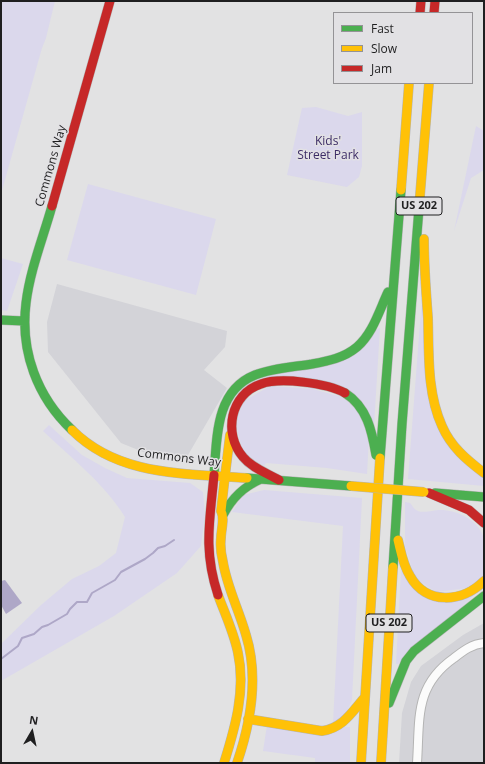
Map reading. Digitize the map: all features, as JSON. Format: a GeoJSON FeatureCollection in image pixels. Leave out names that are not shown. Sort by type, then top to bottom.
{"type":"FeatureCollection","features":[{"type":"Feature","properties":{"kind":"main road","name":"Commons Way"},"geometry":{"type":"LineString","coordinates":[[110,1],[30,285],[26,304],[24,321],[26,346],[30,362],[43,395],[59,418],[85,442],[109,457],[135,466],[166,471],[484,497]]}},
{"type":"Feature","properties":{"kind":"main road"},"geometry":{"type":"LineString","coordinates":[[413,1],[413,12]]}},
{"type":"Feature","properties":{"kind":"main road"},"geometry":{"type":"LineString","coordinates":[[420,12],[421,1]]}},
{"type":"Feature","properties":{"kind":"main road"},"geometry":{"type":"LineString","coordinates":[[434,12],[435,1]]}},
{"type":"Feature","properties":{"kind":"main road","name":"US 202"},"geometry":{"type":"LineString","coordinates":[[361,763],[379,474],[409,84]]}},
{"type":"Feature","properties":{"kind":"main road","name":"US 202"},"geometry":{"type":"LineString","coordinates":[[381,763],[395,528],[429,84]]}},
{"type":"Feature","properties":{"kind":"main road"},"geometry":{"type":"LineString","coordinates":[[421,182],[430,374],[434,404],[442,428],[456,450],[468,462],[484,473]]}},
{"type":"Feature","properties":{"kind":"main road"},"geometry":{"type":"LineString","coordinates":[[224,763],[230,744],[240,697],[241,680],[238,653],[215,582],[209,557],[208,543],[220,418],[226,402],[236,388],[247,379],[261,373],[338,358],[361,343],[377,320],[393,283]]}},
{"type":"Feature","properties":{"kind":"main road"},"geometry":{"type":"LineString","coordinates":[[1,320],[24,321]]}},
{"type":"Feature","properties":{"kind":"main road"},"geometry":{"type":"LineString","coordinates":[[223,515],[221,511],[231,420],[236,406],[245,394],[267,382],[330,387],[340,391],[352,399],[365,416],[372,434],[379,474]]}},
{"type":"Feature","properties":{"kind":"main road"},"geometry":{"type":"LineString","coordinates":[[230,433],[235,445],[248,462],[279,480]]}},
{"type":"Feature","properties":{"kind":"main road"},"geometry":{"type":"LineString","coordinates":[[237,763],[242,749],[248,718],[253,679],[249,644],[224,570],[221,540],[223,515],[229,503],[240,490],[262,478]]}},
{"type":"Feature","properties":{"kind":"main road"},"geometry":{"type":"LineString","coordinates":[[426,492],[469,510],[484,523]]}},
{"type":"Feature","properties":{"kind":"main road"},"geometry":{"type":"LineString","coordinates":[[395,528],[406,570],[413,582],[429,594],[450,598],[466,595],[484,581]]}},
{"type":"Feature","properties":{"kind":"main road"},"geometry":{"type":"LineString","coordinates":[[383,719],[406,661],[414,651],[484,596]]}},
{"type":"Feature","properties":{"kind":"main road"},"geometry":{"type":"LineString","coordinates":[[248,718],[322,731],[331,731],[339,727],[344,722],[365,697]]}},
{"type":"Feature","properties":{"kind":"street"},"geometry":{"type":"LineString","coordinates":[[417,763],[420,714],[429,682],[441,668],[464,650],[484,643]]}},
{"type":"Feature","properties":{"kind":"shaded area"},"geometry":{"type":"Polygon","coordinates":[[[57,284],[227,331],[225,347],[204,370],[227,388],[188,455],[153,456],[121,443],[48,352],[47,322],[57,284]]]}},
{"type":"Feature","properties":{"kind":"shaded area"},"geometry":{"type":"Polygon","coordinates":[[[5,580],[22,603],[6,614],[1,605],[1,581],[5,580]]]}},
{"type":"Feature","properties":{"kind":"shaded area"},"geometry":{"type":"Polygon","coordinates":[[[484,623],[484,763],[399,763],[402,713],[411,682],[421,666],[463,635],[484,623]]]}},
{"type":"Feature","properties":{"kind":"green space"},"geometry":{"type":"Polygon","coordinates":[[[1,1],[55,1],[46,38],[1,194],[1,1]]]}},
{"type":"Feature","properties":{"kind":"green space","name":"Kids' Street Park"},"geometry":{"type":"Polygon","coordinates":[[[316,107],[348,116],[362,112],[362,166],[359,177],[347,187],[287,175],[302,108],[316,107]]]}},
{"type":"Feature","properties":{"kind":"green space"},"geometry":{"type":"Polygon","coordinates":[[[476,126],[484,131],[484,170],[471,178],[454,231],[476,126]]]}},
{"type":"Feature","properties":{"kind":"green space"},"geometry":{"type":"Polygon","coordinates":[[[88,184],[216,219],[196,295],[67,260],[88,184]]]}},
{"type":"Feature","properties":{"kind":"green space"},"geometry":{"type":"Polygon","coordinates":[[[1,258],[23,264],[7,311],[1,310],[1,258]]]}},
{"type":"Feature","properties":{"kind":"green space"},"geometry":{"type":"Polygon","coordinates":[[[422,297],[432,412],[484,477],[484,486],[408,479],[422,297]]]}},
{"type":"Feature","properties":{"kind":"green space"},"geometry":{"type":"Polygon","coordinates":[[[379,328],[374,426],[361,402],[264,376],[331,365],[379,328]]]}},
{"type":"Feature","properties":{"kind":"green space"},"geometry":{"type":"Polygon","coordinates":[[[270,386],[330,390],[346,400],[361,414],[369,437],[367,474],[327,468],[266,463],[264,466],[243,453],[235,422],[244,401],[270,386]]]}},
{"type":"Feature","properties":{"kind":"green space"},"geometry":{"type":"Polygon","coordinates":[[[49,425],[82,455],[127,478],[190,483],[203,492],[205,515],[201,546],[177,573],[114,616],[1,681],[1,644],[41,605],[72,579],[99,566],[116,553],[125,517],[117,505],[97,482],[43,431],[49,425]]]}},
{"type":"Feature","properties":{"kind":"green space"},"geometry":{"type":"Polygon","coordinates":[[[264,490],[362,498],[352,700],[345,715],[333,723],[343,526],[232,512],[243,495],[264,490]]]}},
{"type":"Feature","properties":{"kind":"green space"},"geometry":{"type":"Polygon","coordinates":[[[405,502],[410,503],[419,511],[425,512],[447,510],[460,514],[477,525],[484,539],[484,574],[482,577],[468,588],[436,592],[415,578],[405,546],[405,502]]]}},
{"type":"Feature","properties":{"kind":"green space"},"geometry":{"type":"Polygon","coordinates":[[[401,570],[417,591],[476,594],[398,664],[396,664],[401,570]]]}},
{"type":"Feature","properties":{"kind":"green space"},"geometry":{"type":"Polygon","coordinates":[[[267,725],[350,727],[350,763],[315,763],[315,758],[263,751],[267,725]]]}},
{"type":"Feature","properties":{"kind":"waterway"},"geometry":{"type":"LineString","coordinates":[[1,659],[18,646],[22,638],[34,634],[42,627],[67,614],[77,602],[87,602],[92,593],[115,580],[121,572],[145,559],[158,548],[165,546],[174,540]]}},
{"type":"Feature","properties":{"kind":"traffic: fast"},"geometry":{"type":"LineString","coordinates":[[380,458],[401,190]]}},
{"type":"Feature","properties":{"kind":"traffic: fast"},"geometry":{"type":"LineString","coordinates":[[52,206],[28,291],[25,321],[26,338],[29,356],[40,388],[49,403],[72,430]]}},
{"type":"Feature","properties":{"kind":"traffic: fast"},"geometry":{"type":"LineString","coordinates":[[393,567],[402,424],[419,208]]}},
{"type":"Feature","properties":{"kind":"traffic: fast"},"geometry":{"type":"LineString","coordinates":[[214,475],[216,446],[221,417],[225,404],[232,392],[242,382],[255,375],[276,369],[330,360],[352,351],[367,335],[388,292]]}},
{"type":"Feature","properties":{"kind":"traffic: fast"},"geometry":{"type":"LineString","coordinates":[[1,320],[24,321]]}},
{"type":"Feature","properties":{"kind":"traffic: fast"},"geometry":{"type":"LineString","coordinates":[[345,393],[359,405],[363,412],[373,437],[376,455]]}},
{"type":"Feature","properties":{"kind":"traffic: fast"},"geometry":{"type":"LineString","coordinates":[[247,478],[351,486]]}},
{"type":"Feature","properties":{"kind":"traffic: fast"},"geometry":{"type":"LineString","coordinates":[[223,515],[230,503],[243,489],[261,479]]}},
{"type":"Feature","properties":{"kind":"traffic: fast"},"geometry":{"type":"LineString","coordinates":[[435,493],[484,497]]}},
{"type":"Feature","properties":{"kind":"traffic: fast"},"geometry":{"type":"LineString","coordinates":[[389,703],[406,661],[414,651],[484,596]]}},
{"type":"Feature","properties":{"kind":"traffic: slow"},"geometry":{"type":"LineString","coordinates":[[401,190],[409,84]]}},
{"type":"Feature","properties":{"kind":"traffic: slow"},"geometry":{"type":"LineString","coordinates":[[419,208],[429,84]]}},
{"type":"Feature","properties":{"kind":"traffic: slow"},"geometry":{"type":"LineString","coordinates":[[424,239],[431,387],[437,413],[446,434],[455,447],[484,473]]}},
{"type":"Feature","properties":{"kind":"traffic: slow"},"geometry":{"type":"LineString","coordinates":[[72,430],[90,445],[110,457],[132,465],[177,473],[247,478]]}},
{"type":"Feature","properties":{"kind":"traffic: slow"},"geometry":{"type":"LineString","coordinates":[[225,476],[230,435]]}},
{"type":"Feature","properties":{"kind":"traffic: slow"},"geometry":{"type":"LineString","coordinates":[[361,763],[380,458]]}},
{"type":"Feature","properties":{"kind":"traffic: slow"},"geometry":{"type":"LineString","coordinates":[[225,476],[221,511],[223,521],[221,553],[227,580],[250,651],[253,683],[252,699],[246,732],[237,763]]}},
{"type":"Feature","properties":{"kind":"traffic: slow"},"geometry":{"type":"LineString","coordinates":[[351,486],[424,492]]}},
{"type":"Feature","properties":{"kind":"traffic: slow"},"geometry":{"type":"LineString","coordinates":[[398,540],[402,558],[410,576],[425,592],[445,598],[455,597],[465,594],[484,581]]}},
{"type":"Feature","properties":{"kind":"traffic: slow"},"geometry":{"type":"LineString","coordinates":[[381,763],[393,567]]}},
{"type":"Feature","properties":{"kind":"traffic: slow"},"geometry":{"type":"LineString","coordinates":[[218,595],[232,631],[238,653],[241,681],[238,709],[224,763]]}},
{"type":"Feature","properties":{"kind":"traffic: slow"},"geometry":{"type":"LineString","coordinates":[[248,719],[322,731],[336,727],[351,714],[365,697]]}},
{"type":"Feature","properties":{"kind":"traffic: jam"},"geometry":{"type":"LineString","coordinates":[[52,206],[110,1]]}},
{"type":"Feature","properties":{"kind":"traffic: jam"},"geometry":{"type":"LineString","coordinates":[[420,12],[421,1]]}},
{"type":"Feature","properties":{"kind":"traffic: jam"},"geometry":{"type":"LineString","coordinates":[[434,12],[435,1]]}},
{"type":"Feature","properties":{"kind":"traffic: jam"},"geometry":{"type":"LineString","coordinates":[[279,480],[247,461],[237,448],[233,437],[232,426],[236,405],[242,396],[261,384],[280,381],[303,382],[327,386],[345,393]]}},
{"type":"Feature","properties":{"kind":"traffic: jam"},"geometry":{"type":"LineString","coordinates":[[214,475],[209,549],[210,564],[218,595]]}},
{"type":"Feature","properties":{"kind":"traffic: jam"},"geometry":{"type":"LineString","coordinates":[[429,493],[469,510],[484,523]]}}]}
